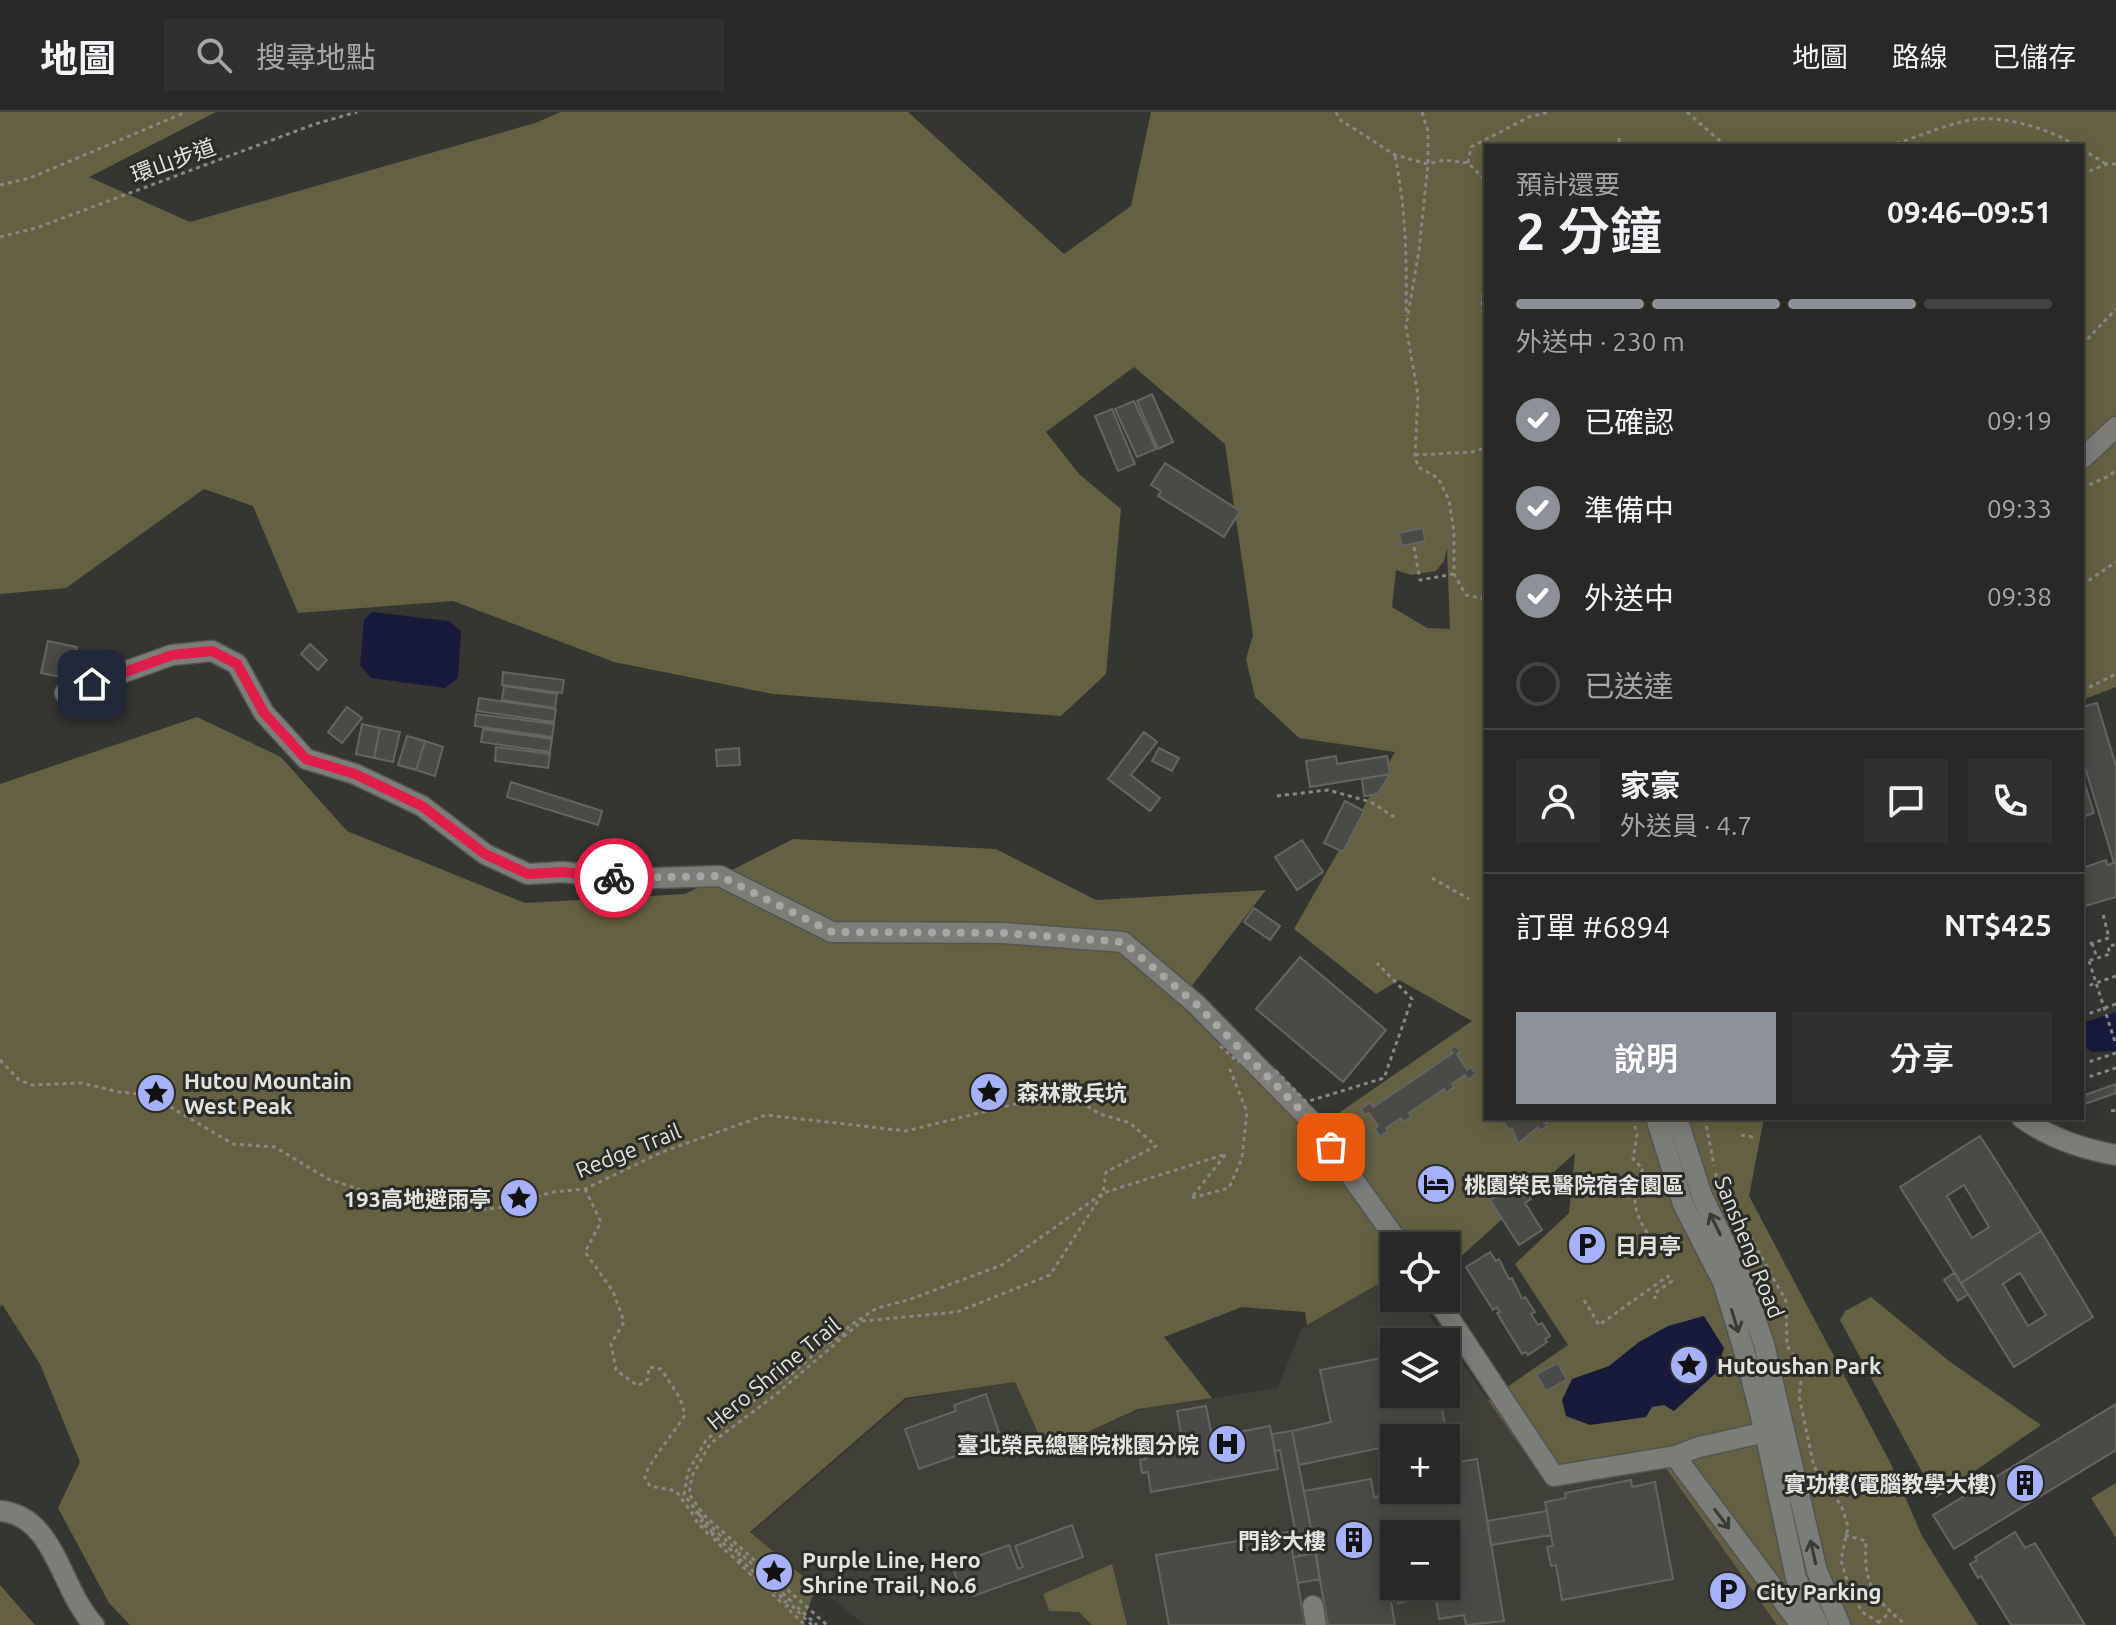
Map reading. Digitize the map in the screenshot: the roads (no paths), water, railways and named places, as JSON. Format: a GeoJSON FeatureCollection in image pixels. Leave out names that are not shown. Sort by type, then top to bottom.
{"type":"FeatureCollection","features":[{"type":"Feature","properties":{"kind":"street"},"geometry":{"type":"LineString","coordinates":[[2084,457],[2116,427]]}},
{"type":"Feature","properties":{"kind":"street"},"geometry":{"type":"LineString","coordinates":[[65,693],[172,655],[212,651],[237,664],[264,713],[306,759],[355,774],[422,806],[485,854],[528,874],[563,872],[624,879],[720,876],[832,932],[1003,933],[1123,942],[1196,1004],[1313,1123],[1391,1232]]}},
{"type":"Feature","properties":{"kind":"street","name":"Sansheng Road"},"geometry":{"type":"LineString","coordinates":[[1657,1120],[1683,1204],[1723,1282],[1774,1430],[1817,1571],[1840,1625]]}},
{"type":"Feature","properties":{"kind":"street","name":"Sansheng Road"},"geometry":{"type":"LineString","coordinates":[[1678,1120],[1702,1196],[1745,1288],[1764,1344],[1796,1578],[1818,1625]]}},
{"type":"Feature","properties":{"kind":"street"},"geometry":{"type":"LineString","coordinates":[[2025,1120],[2042,1132],[2094,1151],[2116,1155]]}},
{"type":"Feature","properties":{"kind":"street"},"geometry":{"type":"LineString","coordinates":[[1445,1312],[1554,1476],[1675,1456],[1699,1447],[1774,1430]]}},
{"type":"Feature","properties":{"kind":"street"},"geometry":{"type":"LineString","coordinates":[[1675,1456],[1801,1625]]}},
{"type":"Feature","properties":{"kind":"street"},"geometry":{"type":"LineString","coordinates":[[0,1511],[16,1512],[29,1521],[94,1625]]}},
{"type":"Feature","properties":{"kind":"place","name":"森林散兵坑"},"geometry":{"type":"Point","coordinates":[989,1092]}},
{"type":"Feature","properties":{"kind":"place","name":"Hutou Mountain West Peak"},"geometry":{"type":"Point","coordinates":[156,1093]}},
{"type":"Feature","properties":{"kind":"place","name":"桃園榮民醫院宿舍園區"},"geometry":{"type":"Point","coordinates":[1436,1184]}},
{"type":"Feature","properties":{"kind":"place","name":"193高地避雨亭"},"geometry":{"type":"Point","coordinates":[519,1198]}},
{"type":"Feature","properties":{"kind":"place","name":"日月亭"},"geometry":{"type":"Point","coordinates":[1587,1245]}},
{"type":"Feature","properties":{"kind":"place","name":"Hutoushan Park"},"geometry":{"type":"Point","coordinates":[1689,1365]}},
{"type":"Feature","properties":{"kind":"place","name":"臺北榮民總醫院桃園分院"},"geometry":{"type":"Point","coordinates":[1227,1444]}},
{"type":"Feature","properties":{"kind":"place","name":"實功樓(電腦教學大樓)"},"geometry":{"type":"Point","coordinates":[2025,1483]}},
{"type":"Feature","properties":{"kind":"place","name":"門診大樓"},"geometry":{"type":"Point","coordinates":[1354,1540]}},
{"type":"Feature","properties":{"kind":"place","name":"Purple Line, Hero Shrine Trail, No.6"},"geometry":{"type":"Point","coordinates":[774,1572]}},
{"type":"Feature","properties":{"kind":"place","name":"City Parking"},"geometry":{"type":"Point","coordinates":[1728,1591]}}]}
